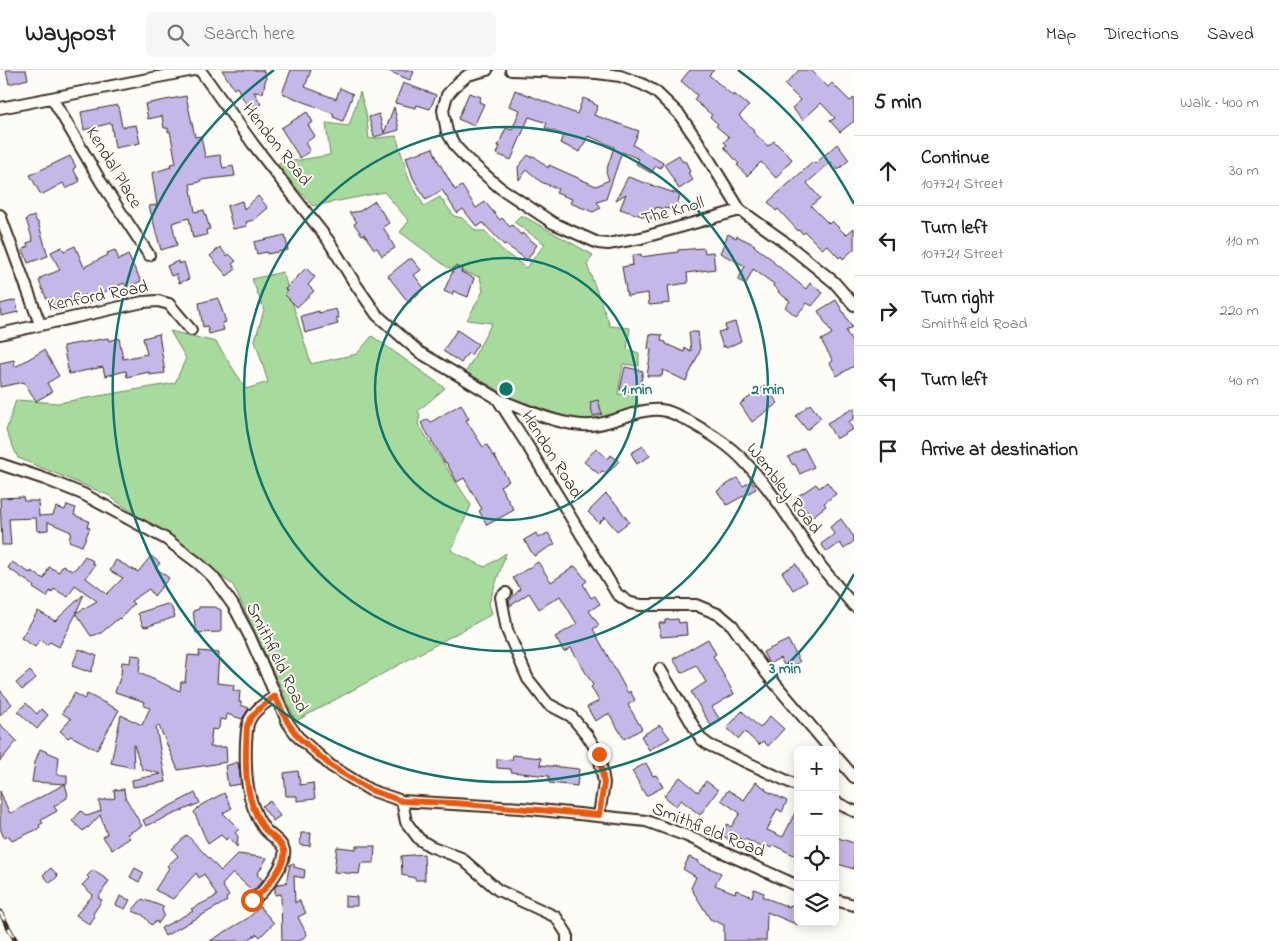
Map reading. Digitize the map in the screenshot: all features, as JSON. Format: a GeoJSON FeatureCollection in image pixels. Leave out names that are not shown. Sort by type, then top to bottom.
{"type":"FeatureCollection","features":[{"type":"Feature","properties":{"kind":"street"},"geometry":{"type":"LineString","coordinates":[[0,108],[194,70]]}},
{"type":"Feature","properties":{"kind":"street","name":"Hendon Road"},"geometry":{"type":"LineString","coordinates":[[200,70],[253,144],[328,240],[377,315],[419,352],[497,398],[617,594],[630,603],[641,605],[696,605],[720,615],[732,625],[767,674],[828,746]]}},
{"type":"Feature","properties":{"kind":"street","name":"The Knoll"},"geometry":{"type":"LineString","coordinates":[[487,70],[468,75],[447,95],[443,110],[447,132],[456,147],[468,160],[499,187],[553,223],[598,243],[608,244],[641,238],[740,210],[688,127],[656,92],[642,84],[620,76],[596,73],[511,70]]}},
{"type":"Feature","properties":{"kind":"street","name":"Kendal Place"},"geometry":{"type":"LineString","coordinates":[[52,98],[101,182],[148,254]]}},
{"type":"Feature","properties":{"kind":"street"},"geometry":{"type":"LineString","coordinates":[[740,210],[782,240],[834,282],[854,304]]}},
{"type":"Feature","properties":{"kind":"street"},"geometry":{"type":"LineString","coordinates":[[0,215],[40,324]]}},
{"type":"Feature","properties":{"kind":"street","name":"Kenford Road"},"geometry":{"type":"LineString","coordinates":[[0,334],[143,302],[158,301],[169,304],[190,330]]}},
{"type":"Feature","properties":{"kind":"street","name":"Wembley Road"},"geometry":{"type":"LineString","coordinates":[[497,398],[572,424],[592,425],[610,422],[648,410],[665,410],[706,431],[744,461],[770,492],[822,568],[854,606]]}},
{"type":"Feature","properties":{"kind":"street","name":"Smithfield Road"},"geometry":{"type":"LineString","coordinates":[[0,464],[83,494],[166,539],[198,563],[213,577],[233,605],[288,723],[298,737],[324,760],[370,790],[402,801],[463,804],[630,818],[656,824],[794,884]]}},
{"type":"Feature","properties":{"kind":"street"},"geometry":{"type":"LineString","coordinates":[[506,593],[501,597],[508,630],[528,678],[548,704],[572,716],[599,754],[604,783],[599,815]]}},
{"type":"Feature","properties":{"kind":"street"},"geometry":{"type":"LineString","coordinates":[[660,669],[701,739],[709,746],[794,784]]}},
{"type":"Feature","properties":{"kind":"street"},"geometry":{"type":"LineString","coordinates":[[252,900],[268,887],[284,855],[283,847],[263,827],[255,811],[247,786],[247,726],[256,711],[275,696]]}},
{"type":"Feature","properties":{"kind":"street"},"geometry":{"type":"LineString","coordinates":[[839,760],[854,777]]}},
{"type":"Feature","properties":{"kind":"street"},"geometry":{"type":"LineString","coordinates":[[402,801],[406,822],[419,839],[430,846],[461,858],[489,883],[504,893],[556,917],[567,934],[568,941]]}},
{"type":"Feature","properties":{"kind":"street"},"geometry":{"type":"LineString","coordinates":[[839,804],[854,811]]}},
{"type":"Feature","properties":{"kind":"street"},"geometry":{"type":"LineString","coordinates":[[839,901],[854,905]]}},
{"type":"Feature","properties":{"kind":"green space"},"geometry":{"type":"Polygon","coordinates":[[[360,92],[366,112],[369,139],[396,136],[409,179],[424,206],[440,197],[454,216],[462,218],[476,231],[485,231],[503,251],[526,268],[545,244],[514,222],[521,215],[593,255],[587,265],[610,326],[630,328],[627,349],[639,353],[639,366],[623,364],[618,394],[636,396],[639,407],[598,418],[574,420],[514,399],[466,372],[492,323],[467,320],[483,291],[480,277],[447,267],[400,232],[409,221],[384,192],[313,206],[275,164],[330,155],[326,123],[349,126],[360,92]]]}},
{"type":"Feature","properties":{"kind":"green space"},"geometry":{"type":"Polygon","coordinates":[[[283,272],[311,364],[357,354],[372,336],[445,388],[418,411],[420,415],[418,424],[471,505],[451,551],[485,567],[506,553],[489,603],[492,614],[296,721],[233,585],[108,495],[18,458],[6,431],[16,400],[58,403],[175,383],[186,358],[170,331],[216,342],[246,389],[268,382],[255,340],[264,310],[252,279],[283,272]]]}},
{"type":"Feature","properties":{"kind":"building"},"geometry":{"type":"Polygon","coordinates":[[[6,70],[26,70],[28,79],[9,84],[6,70]]]}},
{"type":"Feature","properties":{"kind":"building"},"geometry":{"type":"Polygon","coordinates":[[[222,70],[263,70],[266,77],[263,93],[254,92],[261,104],[249,110],[237,87],[234,89],[222,70]]]}},
{"type":"Feature","properties":{"kind":"building"},"geometry":{"type":"Polygon","coordinates":[[[291,70],[311,70],[305,87],[336,99],[340,88],[353,94],[343,121],[333,117],[334,114],[282,93],[291,70]]]}},
{"type":"Feature","properties":{"kind":"building"},"geometry":{"type":"Polygon","coordinates":[[[386,70],[408,70],[414,72],[410,80],[386,70]]]}},
{"type":"Feature","properties":{"kind":"building"},"geometry":{"type":"Polygon","coordinates":[[[690,70],[714,70],[709,75],[733,96],[734,94],[749,106],[739,116],[754,130],[753,132],[768,146],[774,141],[792,159],[776,178],[761,162],[747,176],[737,165],[739,164],[724,147],[727,145],[724,142],[729,137],[716,126],[718,124],[710,117],[712,115],[694,100],[697,95],[681,81],[690,70]]]}},
{"type":"Feature","properties":{"kind":"building"},"geometry":{"type":"Polygon","coordinates":[[[799,70],[811,70],[828,87],[832,83],[850,101],[854,98],[854,121],[840,132],[830,121],[835,118],[821,103],[803,120],[792,108],[800,100],[785,85],[799,70]]]}},
{"type":"Feature","properties":{"kind":"building"},"geometry":{"type":"Polygon","coordinates":[[[403,83],[436,95],[430,109],[417,105],[416,108],[395,103],[403,83]]]}},
{"type":"Feature","properties":{"kind":"building"},"geometry":{"type":"Polygon","coordinates":[[[515,90],[577,114],[583,98],[593,102],[598,106],[594,115],[639,131],[633,145],[663,163],[661,168],[656,166],[651,173],[636,164],[639,159],[622,152],[606,199],[597,202],[601,208],[593,212],[570,203],[572,199],[556,193],[558,189],[541,182],[527,170],[519,180],[518,167],[528,155],[534,156],[548,168],[549,165],[596,186],[609,180],[606,172],[614,147],[588,136],[580,152],[560,143],[563,135],[545,128],[547,123],[529,117],[511,160],[497,154],[500,146],[498,146],[506,128],[512,130],[520,110],[509,106],[515,90]]]}},
{"type":"Feature","properties":{"kind":"building"},"geometry":{"type":"Polygon","coordinates":[[[469,93],[481,97],[479,102],[484,104],[474,126],[458,119],[469,93]]]}},
{"type":"Feature","properties":{"kind":"building"},"geometry":{"type":"Polygon","coordinates":[[[186,96],[195,137],[201,136],[205,157],[220,155],[223,168],[233,166],[235,176],[200,180],[200,182],[190,184],[195,212],[204,210],[210,229],[206,230],[207,235],[193,238],[189,218],[172,223],[177,245],[161,250],[149,206],[157,205],[152,173],[171,167],[170,164],[176,163],[170,131],[168,132],[168,128],[164,128],[162,116],[148,119],[145,104],[186,96]]]}},
{"type":"Feature","properties":{"kind":"building"},"geometry":{"type":"Polygon","coordinates":[[[118,105],[122,127],[136,125],[140,143],[115,148],[111,123],[84,130],[81,112],[118,105]]]}},
{"type":"Feature","properties":{"kind":"building"},"geometry":{"type":"Polygon","coordinates":[[[394,107],[399,130],[374,137],[369,117],[379,114],[384,133],[394,107]]]}},
{"type":"Feature","properties":{"kind":"building"},"geometry":{"type":"Polygon","coordinates":[[[307,112],[313,122],[308,125],[315,136],[305,143],[310,151],[300,158],[281,128],[307,112]]]}},
{"type":"Feature","properties":{"kind":"building"},"geometry":{"type":"Polygon","coordinates":[[[837,144],[849,160],[838,170],[831,162],[807,183],[820,198],[811,206],[829,224],[832,221],[846,235],[854,228],[854,249],[843,259],[841,256],[839,258],[827,245],[822,249],[805,232],[803,234],[798,231],[778,209],[776,211],[768,202],[813,162],[815,164],[837,144]]]}},
{"type":"Feature","properties":{"kind":"building"},"geometry":{"type":"Polygon","coordinates":[[[433,148],[437,159],[455,190],[462,186],[476,208],[485,202],[500,220],[502,218],[510,227],[512,225],[521,235],[522,233],[537,245],[527,260],[504,245],[483,223],[477,227],[463,209],[457,213],[442,190],[426,200],[413,178],[406,157],[433,148]]]}},
{"type":"Feature","properties":{"kind":"building"},"geometry":{"type":"Polygon","coordinates":[[[679,155],[682,161],[686,162],[690,172],[688,173],[693,180],[679,189],[664,164],[679,155]]]}},
{"type":"Feature","properties":{"kind":"building"},"geometry":{"type":"Polygon","coordinates":[[[70,156],[76,167],[73,169],[80,181],[66,189],[63,183],[41,195],[30,175],[70,156]]]}},
{"type":"Feature","properties":{"kind":"building"},"geometry":{"type":"Polygon","coordinates":[[[628,177],[680,195],[676,209],[656,207],[651,219],[620,209],[626,194],[616,200],[628,177]]]}},
{"type":"Feature","properties":{"kind":"building"},"geometry":{"type":"Polygon","coordinates":[[[258,196],[268,208],[254,220],[246,222],[247,226],[233,229],[227,206],[242,201],[244,209],[258,196]]]}},
{"type":"Feature","properties":{"kind":"building"},"geometry":{"type":"Polygon","coordinates":[[[375,201],[389,223],[383,227],[395,248],[382,256],[377,248],[374,249],[364,234],[362,235],[354,224],[357,222],[349,213],[360,211],[375,201]]]}},
{"type":"Feature","properties":{"kind":"building"},"geometry":{"type":"Polygon","coordinates":[[[34,216],[38,222],[48,256],[28,263],[23,249],[28,247],[27,243],[33,241],[26,219],[34,216]]]}},
{"type":"Feature","properties":{"kind":"building"},"geometry":{"type":"Polygon","coordinates":[[[728,234],[736,238],[737,236],[755,245],[806,289],[810,283],[823,293],[812,306],[807,303],[796,316],[785,307],[790,301],[778,292],[773,286],[774,284],[753,269],[746,284],[738,280],[745,266],[720,253],[728,234]]]}},
{"type":"Feature","properties":{"kind":"building"},"geometry":{"type":"Polygon","coordinates":[[[285,235],[288,250],[257,254],[254,242],[285,235]]]}},
{"type":"Feature","properties":{"kind":"building"},"geometry":{"type":"Polygon","coordinates":[[[75,246],[84,267],[115,250],[119,260],[128,255],[141,281],[127,288],[124,283],[96,296],[98,300],[88,304],[85,295],[71,300],[70,298],[52,306],[50,299],[47,300],[39,281],[41,280],[40,278],[60,270],[51,252],[62,247],[64,251],[75,246]]]}},
{"type":"Feature","properties":{"kind":"building"},"geometry":{"type":"Polygon","coordinates":[[[220,247],[227,256],[229,254],[236,261],[232,264],[236,269],[227,276],[210,256],[220,247]]]}},
{"type":"Feature","properties":{"kind":"building"},"geometry":{"type":"Polygon","coordinates":[[[704,248],[705,253],[713,252],[715,269],[687,273],[688,283],[668,286],[670,303],[649,305],[648,293],[627,296],[622,267],[633,265],[632,256],[641,254],[641,257],[678,252],[678,250],[704,248]]]}},
{"type":"Feature","properties":{"kind":"building"},"geometry":{"type":"Polygon","coordinates":[[[409,259],[412,259],[421,270],[414,275],[424,288],[409,303],[388,276],[409,259]]]}},
{"type":"Feature","properties":{"kind":"building"},"geometry":{"type":"Polygon","coordinates":[[[178,261],[179,264],[184,262],[189,279],[179,283],[176,274],[171,276],[167,266],[178,261]]]}},
{"type":"Feature","properties":{"kind":"building"},"geometry":{"type":"Polygon","coordinates":[[[455,266],[462,269],[461,272],[474,278],[468,297],[453,291],[452,295],[444,291],[455,266]]]}},
{"type":"Feature","properties":{"kind":"building"},"geometry":{"type":"Polygon","coordinates":[[[306,268],[315,277],[308,285],[314,291],[297,307],[284,294],[287,291],[285,289],[306,268]]]}},
{"type":"Feature","properties":{"kind":"building"},"geometry":{"type":"Polygon","coordinates":[[[218,298],[226,322],[222,323],[224,330],[209,334],[207,326],[203,327],[199,303],[218,298]]]}},
{"type":"Feature","properties":{"kind":"building"},"geometry":{"type":"Polygon","coordinates":[[[16,300],[18,312],[1,316],[0,304],[16,300]]]}},
{"type":"Feature","properties":{"kind":"building"},"geometry":{"type":"Polygon","coordinates":[[[836,300],[852,327],[846,331],[854,346],[854,366],[837,376],[830,363],[833,361],[821,340],[832,334],[818,311],[836,300]]]}},
{"type":"Feature","properties":{"kind":"building"},"geometry":{"type":"Polygon","coordinates":[[[336,309],[339,318],[336,318],[338,324],[305,333],[301,316],[336,309]]]}},
{"type":"Feature","properties":{"kind":"building"},"geometry":{"type":"Polygon","coordinates":[[[735,322],[741,341],[726,348],[725,346],[723,347],[718,332],[726,330],[725,325],[735,322]]]}},
{"type":"Feature","properties":{"kind":"building"},"geometry":{"type":"Polygon","coordinates":[[[457,330],[478,344],[471,355],[468,353],[461,363],[443,351],[457,330]]]}},
{"type":"Feature","properties":{"kind":"building"},"geometry":{"type":"Polygon","coordinates":[[[689,332],[698,332],[700,351],[686,381],[663,370],[662,376],[647,376],[651,350],[648,349],[650,334],[662,335],[661,341],[684,352],[685,348],[691,351],[689,332]]]}},
{"type":"Feature","properties":{"kind":"building"},"geometry":{"type":"Polygon","coordinates":[[[159,334],[165,373],[149,375],[149,372],[127,377],[126,371],[105,376],[103,367],[69,374],[63,346],[108,338],[109,341],[119,338],[123,359],[147,354],[143,338],[159,334]]]}},
{"type":"Feature","properties":{"kind":"building"},"geometry":{"type":"Polygon","coordinates":[[[44,350],[59,376],[47,383],[52,392],[36,401],[24,382],[0,387],[0,363],[14,360],[15,367],[44,350]]]}},
{"type":"Feature","properties":{"kind":"building"},"geometry":{"type":"Polygon","coordinates":[[[625,367],[643,371],[639,391],[620,390],[625,367]]]}},
{"type":"Feature","properties":{"kind":"building"},"geometry":{"type":"Polygon","coordinates":[[[765,386],[778,403],[752,422],[740,404],[765,386]]]}},
{"type":"Feature","properties":{"kind":"building"},"geometry":{"type":"Polygon","coordinates":[[[598,400],[602,414],[593,416],[590,402],[598,400]]]}},
{"type":"Feature","properties":{"kind":"building"},"geometry":{"type":"Polygon","coordinates":[[[461,404],[469,419],[466,420],[483,447],[487,445],[509,481],[500,486],[514,510],[487,525],[479,511],[482,509],[464,478],[457,482],[421,423],[428,419],[431,422],[461,404]]]}},
{"type":"Feature","properties":{"kind":"building"},"geometry":{"type":"Polygon","coordinates":[[[810,404],[821,418],[807,430],[796,416],[810,404]]]}},
{"type":"Feature","properties":{"kind":"building"},"geometry":{"type":"Polygon","coordinates":[[[854,408],[854,419],[848,422],[853,429],[836,439],[827,423],[854,408]]]}},
{"type":"Feature","properties":{"kind":"building"},"geometry":{"type":"Polygon","coordinates":[[[643,446],[650,456],[637,464],[631,453],[643,446]]]}},
{"type":"Feature","properties":{"kind":"building"},"geometry":{"type":"Polygon","coordinates":[[[596,448],[608,459],[611,455],[619,461],[606,473],[602,471],[599,474],[584,462],[596,448]]]}},
{"type":"Feature","properties":{"kind":"building"},"geometry":{"type":"Polygon","coordinates":[[[804,448],[814,467],[800,474],[795,464],[793,465],[788,457],[804,448]]]}},
{"type":"Feature","properties":{"kind":"building"},"geometry":{"type":"Polygon","coordinates":[[[737,478],[743,486],[751,481],[756,489],[727,505],[717,491],[737,478]]]}},
{"type":"Feature","properties":{"kind":"building"},"geometry":{"type":"Polygon","coordinates":[[[827,482],[836,494],[824,503],[826,506],[812,517],[795,498],[816,484],[819,488],[827,482]]]}},
{"type":"Feature","properties":{"kind":"building"},"geometry":{"type":"Polygon","coordinates":[[[606,494],[617,505],[629,522],[617,531],[605,517],[599,523],[588,512],[606,494]]]}},
{"type":"Feature","properties":{"kind":"building"},"geometry":{"type":"Polygon","coordinates":[[[23,497],[24,501],[38,501],[39,516],[53,515],[56,507],[65,510],[67,505],[76,508],[74,515],[89,521],[87,527],[90,528],[82,546],[69,541],[71,532],[48,522],[48,530],[37,531],[36,518],[9,519],[11,545],[2,545],[0,498],[23,497]]]}},
{"type":"Feature","properties":{"kind":"building"},"geometry":{"type":"Polygon","coordinates":[[[841,519],[854,537],[854,541],[844,549],[840,543],[827,552],[821,544],[834,534],[830,527],[841,519]]]}},
{"type":"Feature","properties":{"kind":"building"},"geometry":{"type":"Polygon","coordinates":[[[536,533],[538,538],[548,533],[555,544],[534,556],[524,540],[536,533]]]}},
{"type":"Feature","properties":{"kind":"building"},"geometry":{"type":"Polygon","coordinates":[[[85,556],[93,561],[92,563],[95,565],[86,578],[107,594],[123,578],[110,571],[116,560],[138,572],[151,556],[160,563],[156,568],[169,578],[154,596],[149,589],[131,601],[134,604],[120,619],[101,633],[91,636],[76,614],[59,647],[50,642],[46,645],[41,639],[35,647],[21,638],[38,611],[55,621],[84,594],[76,613],[97,601],[75,585],[68,597],[54,589],[52,593],[50,591],[47,597],[8,568],[12,562],[44,579],[49,567],[59,572],[63,565],[72,571],[85,556]]]}},
{"type":"Feature","properties":{"kind":"building"},"geometry":{"type":"Polygon","coordinates":[[[538,562],[551,582],[575,566],[587,581],[583,584],[591,598],[595,596],[600,604],[589,611],[599,625],[593,629],[628,693],[630,691],[635,700],[628,705],[642,729],[624,739],[610,715],[608,714],[595,721],[587,707],[599,701],[591,687],[593,685],[571,648],[564,652],[555,637],[577,624],[560,596],[539,609],[529,593],[510,606],[509,601],[520,589],[513,578],[538,562]]]}},
{"type":"Feature","properties":{"kind":"building"},"geometry":{"type":"Polygon","coordinates":[[[796,564],[806,582],[793,590],[782,572],[796,564]]]}},
{"type":"Feature","properties":{"kind":"building"},"geometry":{"type":"Polygon","coordinates":[[[167,604],[172,608],[175,617],[146,627],[143,626],[138,613],[167,604]]]}},
{"type":"Feature","properties":{"kind":"building"},"geometry":{"type":"Polygon","coordinates":[[[199,607],[215,607],[221,610],[221,632],[196,633],[193,611],[199,609],[199,607]]]}},
{"type":"Feature","properties":{"kind":"building"},"geometry":{"type":"Polygon","coordinates":[[[678,619],[679,623],[686,622],[687,635],[661,637],[659,623],[665,623],[665,620],[678,619]]]}},
{"type":"Feature","properties":{"kind":"building"},"geometry":{"type":"Polygon","coordinates":[[[708,639],[716,654],[713,656],[734,694],[712,707],[720,720],[711,726],[691,692],[706,682],[696,665],[682,673],[673,659],[708,639]]]}},
{"type":"Feature","properties":{"kind":"building"},"geometry":{"type":"Polygon","coordinates":[[[788,640],[800,662],[791,667],[788,663],[784,665],[780,658],[769,664],[763,652],[788,640]]]}},
{"type":"Feature","properties":{"kind":"building"},"geometry":{"type":"Polygon","coordinates":[[[79,649],[97,656],[91,672],[72,666],[79,649]]]}},
{"type":"Feature","properties":{"kind":"building"},"geometry":{"type":"Polygon","coordinates":[[[199,651],[219,653],[217,683],[234,685],[233,690],[240,691],[239,702],[241,702],[241,705],[249,708],[242,719],[227,714],[226,720],[220,719],[217,730],[212,729],[210,747],[226,747],[227,762],[178,770],[159,726],[156,727],[166,782],[133,787],[132,780],[161,774],[142,769],[134,745],[134,768],[111,763],[121,715],[142,725],[150,708],[144,706],[145,702],[115,692],[121,675],[122,662],[130,663],[131,655],[141,656],[139,673],[180,691],[181,682],[185,682],[188,655],[200,656],[199,651]]]}},
{"type":"Feature","properties":{"kind":"building"},"geometry":{"type":"Polygon","coordinates":[[[30,671],[36,678],[22,690],[16,683],[30,671]]]}},
{"type":"Feature","properties":{"kind":"building"},"geometry":{"type":"Polygon","coordinates":[[[0,690],[12,704],[0,715],[0,690]]]}},
{"type":"Feature","properties":{"kind":"building"},"geometry":{"type":"Polygon","coordinates":[[[75,693],[84,699],[87,694],[119,710],[97,750],[71,736],[68,738],[60,731],[71,719],[62,713],[75,693]]]}},
{"type":"Feature","properties":{"kind":"building"},"geometry":{"type":"Polygon","coordinates":[[[26,703],[37,714],[41,709],[48,715],[37,729],[18,712],[26,703]]]}},
{"type":"Feature","properties":{"kind":"building"},"geometry":{"type":"Polygon","coordinates":[[[742,711],[760,728],[770,716],[784,729],[768,746],[763,741],[759,745],[745,732],[739,739],[727,728],[742,711]]]}},
{"type":"Feature","properties":{"kind":"building"},"geometry":{"type":"Polygon","coordinates":[[[0,724],[17,741],[0,761],[0,724]]]}},
{"type":"Feature","properties":{"kind":"building"},"geometry":{"type":"Polygon","coordinates":[[[660,725],[670,738],[649,750],[641,736],[660,725]]]}},
{"type":"Feature","properties":{"kind":"building"},"geometry":{"type":"Polygon","coordinates":[[[40,749],[59,757],[57,775],[67,775],[67,784],[32,782],[35,762],[40,749]]]}},
{"type":"Feature","properties":{"kind":"building"},"geometry":{"type":"Polygon","coordinates":[[[513,755],[541,758],[540,765],[579,769],[577,786],[549,783],[549,776],[511,772],[511,769],[497,768],[497,759],[512,760],[513,755]]]}},
{"type":"Feature","properties":{"kind":"building"},"geometry":{"type":"Polygon","coordinates":[[[238,762],[241,784],[228,786],[225,766],[238,762]]]}},
{"type":"Feature","properties":{"kind":"building"},"geometry":{"type":"Polygon","coordinates":[[[646,763],[653,776],[656,775],[663,787],[646,796],[632,771],[646,763]]]}},
{"type":"Feature","properties":{"kind":"building"},"geometry":{"type":"Polygon","coordinates":[[[298,771],[300,785],[313,783],[315,799],[297,801],[297,796],[286,796],[284,773],[298,771]]]}},
{"type":"Feature","properties":{"kind":"building"},"geometry":{"type":"Polygon","coordinates":[[[680,777],[698,792],[706,781],[718,790],[700,815],[681,800],[676,806],[664,796],[680,777]]]}},
{"type":"Feature","properties":{"kind":"building"},"geometry":{"type":"Polygon","coordinates":[[[756,782],[765,790],[787,801],[782,812],[777,809],[767,830],[783,837],[794,815],[794,855],[773,845],[771,848],[766,845],[764,848],[736,836],[732,842],[722,835],[727,824],[731,827],[740,813],[721,800],[728,790],[744,800],[756,782]]]}},
{"type":"Feature","properties":{"kind":"building"},"geometry":{"type":"Polygon","coordinates":[[[65,784],[67,798],[54,806],[57,811],[41,820],[43,823],[39,825],[40,828],[12,841],[9,836],[4,838],[0,828],[0,791],[11,813],[65,784]]]}},
{"type":"Feature","properties":{"kind":"building"},"geometry":{"type":"Polygon","coordinates":[[[124,789],[125,797],[142,826],[127,834],[130,838],[112,850],[103,837],[107,834],[100,815],[83,831],[72,821],[81,811],[87,816],[101,811],[99,801],[115,798],[114,790],[124,789]]]}},
{"type":"Feature","properties":{"kind":"building"},"geometry":{"type":"Polygon","coordinates":[[[195,793],[200,803],[146,826],[143,820],[195,793]]]}},
{"type":"Feature","properties":{"kind":"building"},"geometry":{"type":"Polygon","coordinates":[[[224,793],[232,808],[223,813],[239,829],[235,833],[238,836],[237,847],[228,837],[226,840],[221,835],[208,844],[194,812],[201,805],[224,793]]]}},
{"type":"Feature","properties":{"kind":"building"},"geometry":{"type":"Polygon","coordinates":[[[270,801],[280,816],[273,821],[262,806],[270,801]]]}},
{"type":"Feature","properties":{"kind":"building"},"geometry":{"type":"Polygon","coordinates":[[[301,833],[311,833],[310,846],[300,845],[301,833]]]}},
{"type":"Feature","properties":{"kind":"building"},"geometry":{"type":"Polygon","coordinates":[[[187,835],[221,871],[238,854],[267,858],[257,875],[263,880],[253,891],[233,873],[222,885],[229,896],[226,898],[227,901],[165,936],[161,928],[193,911],[191,909],[217,896],[204,874],[199,878],[196,873],[173,899],[155,890],[169,868],[167,866],[178,856],[172,849],[187,835]]]}},
{"type":"Feature","properties":{"kind":"building"},"geometry":{"type":"Polygon","coordinates":[[[839,838],[854,843],[854,869],[839,864],[839,838]]]}},
{"type":"Feature","properties":{"kind":"building"},"geometry":{"type":"Polygon","coordinates":[[[356,846],[375,846],[374,863],[361,863],[359,874],[334,872],[337,847],[356,849],[356,846]]]}},
{"type":"Feature","properties":{"kind":"building"},"geometry":{"type":"Polygon","coordinates":[[[424,854],[425,880],[415,880],[415,878],[402,875],[401,856],[424,854]]]}},
{"type":"Feature","properties":{"kind":"building"},"geometry":{"type":"Polygon","coordinates":[[[689,857],[721,873],[715,885],[735,893],[736,890],[752,897],[754,889],[764,893],[763,897],[789,907],[790,905],[794,906],[794,923],[767,912],[766,941],[724,941],[724,925],[710,919],[691,888],[696,877],[683,869],[689,857]]]}},
{"type":"Feature","properties":{"kind":"building"},"geometry":{"type":"Polygon","coordinates":[[[290,864],[305,870],[304,878],[294,876],[295,903],[299,900],[306,913],[298,917],[307,935],[299,941],[282,941],[281,894],[275,895],[275,887],[278,884],[286,883],[290,864]]]}},
{"type":"Feature","properties":{"kind":"building"},"geometry":{"type":"Polygon","coordinates":[[[51,868],[58,876],[50,883],[43,875],[51,868]]]}},
{"type":"Feature","properties":{"kind":"building"},"geometry":{"type":"Polygon","coordinates":[[[135,868],[144,873],[139,882],[130,877],[135,868]]]}},
{"type":"Feature","properties":{"kind":"building"},"geometry":{"type":"Polygon","coordinates":[[[93,870],[109,881],[98,898],[102,900],[93,914],[95,916],[90,925],[76,915],[93,895],[82,885],[89,878],[87,876],[93,870]]]}},
{"type":"Feature","properties":{"kind":"building"},"geometry":{"type":"Polygon","coordinates":[[[120,896],[130,900],[125,909],[116,905],[120,896]]]}},
{"type":"Feature","properties":{"kind":"building"},"geometry":{"type":"Polygon","coordinates":[[[345,896],[357,897],[357,906],[345,906],[345,896]]]}},
{"type":"Feature","properties":{"kind":"building"},"geometry":{"type":"Polygon","coordinates":[[[142,899],[164,907],[162,910],[164,915],[158,924],[157,921],[151,925],[143,915],[132,911],[142,899]]]}},
{"type":"Feature","properties":{"kind":"building"},"geometry":{"type":"Polygon","coordinates":[[[260,907],[274,923],[260,937],[257,934],[246,941],[210,941],[248,918],[260,907]]]}},
{"type":"Feature","properties":{"kind":"railway"},"geometry":{"type":"LineString","coordinates":[[0,912],[16,941]]}},
{"type":"Feature","properties":{"kind":"route"},"geometry":{"type":"LineString","coordinates":[[252,900],[268,887],[284,855],[283,847],[263,827],[250,799],[247,786],[247,726],[256,711],[275,696],[288,723],[298,737],[331,766],[370,790],[402,801],[453,803],[599,815],[604,783],[599,754]]}}]}
